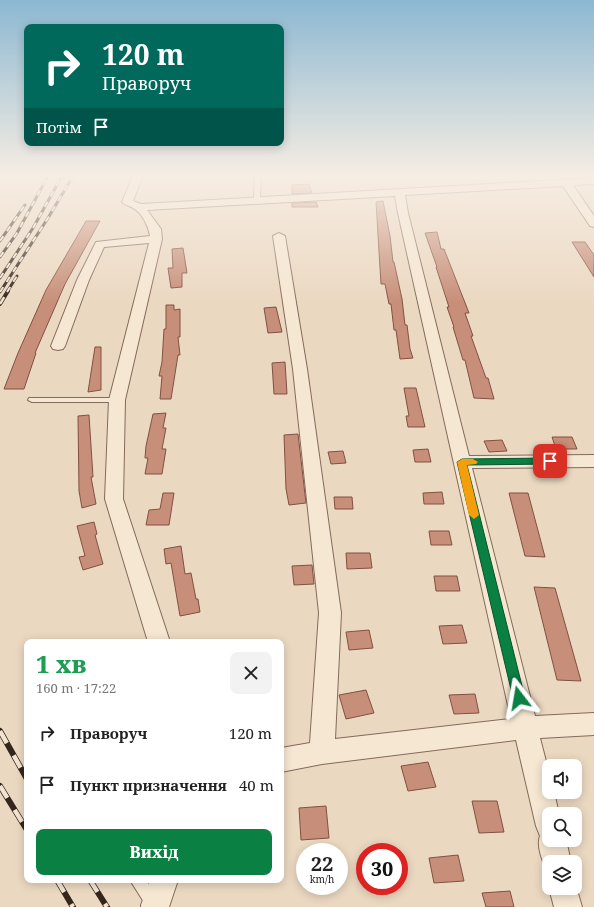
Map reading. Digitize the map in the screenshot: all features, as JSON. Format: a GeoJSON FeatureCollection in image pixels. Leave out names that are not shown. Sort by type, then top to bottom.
{"type":"FeatureCollection","features":[{"type":"Feature","properties":{"kind":"street"},"geometry":{"type":"LineString","coordinates":[[148,218],[155,229],[156,239],[117,400],[114,499],[158,639]]}},
{"type":"Feature","properties":{"kind":"street"},"geometry":{"type":"LineString","coordinates":[[404,218],[545,807]]}},
{"type":"Feature","properties":{"kind":"street"},"geometry":{"type":"LineString","coordinates":[[279,236],[300,369],[330,613],[322,752]]}},
{"type":"Feature","properties":{"kind":"street"},"geometry":{"type":"LineString","coordinates":[[58,346],[83,280],[100,244],[156,239]]}},
{"type":"Feature","properties":{"kind":"street"},"geometry":{"type":"LineString","coordinates":[[462,462],[594,461]]}},
{"type":"Feature","properties":{"kind":"street"},"geometry":{"type":"LineString","coordinates":[[284,759],[322,752],[526,728],[594,724]]}},
{"type":"Feature","properties":{"kind":"street"},"geometry":{"type":"LineString","coordinates":[[565,895],[568,907]]}},
{"type":"Feature","properties":{"kind":"lane"},"geometry":{"type":"LineString","coordinates":[[32,400],[117,400]]}},
{"type":"Feature","properties":{"kind":"lane"},"geometry":{"type":"LineString","coordinates":[[142,883],[159,897]]}},
{"type":"Feature","properties":{"kind":"building"},"geometry":{"type":"Polygon","coordinates":[[[377,218],[386,218],[393,262],[402,299],[405,325],[407,325],[410,349],[413,358],[400,359],[396,330],[394,330],[391,304],[389,304],[385,284],[381,284],[377,218]]]}},
{"type":"Feature","properties":{"kind":"building"},"geometry":{"type":"Polygon","coordinates":[[[86,221],[100,221],[65,284],[35,353],[24,389],[4,389],[46,290],[86,221]]]}},
{"type":"Feature","properties":{"kind":"building"},"geometry":{"type":"Polygon","coordinates":[[[437,232],[441,249],[444,249],[469,313],[465,313],[473,336],[471,336],[486,378],[488,378],[494,399],[474,398],[465,360],[463,360],[447,307],[449,307],[425,233],[437,232]]]}},
{"type":"Feature","properties":{"kind":"building"},"geometry":{"type":"Polygon","coordinates":[[[572,242],[585,242],[594,255],[594,277],[572,242]]]}},
{"type":"Feature","properties":{"kind":"building"},"geometry":{"type":"Polygon","coordinates":[[[183,248],[187,273],[182,273],[182,287],[171,288],[168,268],[173,268],[172,249],[183,248]]]}},
{"type":"Feature","properties":{"kind":"building"},"geometry":{"type":"Polygon","coordinates":[[[166,305],[174,305],[174,310],[180,309],[180,337],[178,337],[180,355],[178,355],[171,399],[160,399],[162,376],[159,376],[162,362],[164,329],[166,329],[166,305]]]}},
{"type":"Feature","properties":{"kind":"building"},"geometry":{"type":"Polygon","coordinates":[[[276,307],[282,332],[268,333],[264,308],[276,307]]]}},
{"type":"Feature","properties":{"kind":"building"},"geometry":{"type":"Polygon","coordinates":[[[95,347],[101,347],[101,390],[88,392],[95,347]]]}},
{"type":"Feature","properties":{"kind":"building"},"geometry":{"type":"Polygon","coordinates":[[[285,362],[287,394],[274,394],[272,363],[285,362]]]}},
{"type":"Feature","properties":{"kind":"building"},"geometry":{"type":"Polygon","coordinates":[[[404,388],[416,388],[425,427],[408,427],[406,416],[409,416],[404,388]]]}},
{"type":"Feature","properties":{"kind":"building"},"geometry":{"type":"Polygon","coordinates":[[[166,413],[163,428],[166,428],[162,449],[166,449],[162,474],[145,474],[148,458],[145,458],[146,446],[153,414],[166,413]]]}},
{"type":"Feature","properties":{"kind":"building"},"geometry":{"type":"Polygon","coordinates":[[[89,415],[93,477],[91,477],[96,504],[82,508],[79,491],[78,416],[89,415]]]}},
{"type":"Feature","properties":{"kind":"building"},"geometry":{"type":"Polygon","coordinates":[[[298,434],[306,503],[289,505],[286,489],[284,435],[298,434]]]}},
{"type":"Feature","properties":{"kind":"building"},"geometry":{"type":"Polygon","coordinates":[[[552,437],[572,437],[577,449],[556,449],[552,437]]]}},
{"type":"Feature","properties":{"kind":"building"},"geometry":{"type":"Polygon","coordinates":[[[502,440],[507,451],[489,452],[484,441],[502,440]]]}},
{"type":"Feature","properties":{"kind":"building"},"geometry":{"type":"Polygon","coordinates":[[[428,449],[431,462],[415,462],[413,450],[428,449]]]}},
{"type":"Feature","properties":{"kind":"building"},"geometry":{"type":"Polygon","coordinates":[[[343,451],[346,463],[331,464],[328,452],[343,451]]]}},
{"type":"Feature","properties":{"kind":"building"},"geometry":{"type":"Polygon","coordinates":[[[442,492],[444,504],[424,504],[423,493],[442,492]]]}},
{"type":"Feature","properties":{"kind":"building"},"geometry":{"type":"Polygon","coordinates":[[[163,493],[174,493],[169,525],[146,525],[149,510],[160,509],[163,493]]]}},
{"type":"Feature","properties":{"kind":"building"},"geometry":{"type":"Polygon","coordinates":[[[509,493],[528,493],[545,557],[525,556],[509,493]]]}},
{"type":"Feature","properties":{"kind":"building"},"geometry":{"type":"Polygon","coordinates":[[[334,497],[352,497],[353,509],[335,509],[334,497]]]}},
{"type":"Feature","properties":{"kind":"building"},"geometry":{"type":"Polygon","coordinates":[[[94,522],[97,534],[95,535],[103,564],[83,570],[79,557],[85,556],[77,526],[94,522]]]}},
{"type":"Feature","properties":{"kind":"building"},"geometry":{"type":"Polygon","coordinates":[[[429,531],[449,531],[452,545],[431,545],[429,531]]]}},
{"type":"Feature","properties":{"kind":"building"},"geometry":{"type":"Polygon","coordinates":[[[181,546],[185,574],[191,573],[200,612],[180,616],[171,563],[166,564],[164,549],[181,546]]]}},
{"type":"Feature","properties":{"kind":"building"},"geometry":{"type":"Polygon","coordinates":[[[346,553],[370,553],[372,568],[347,569],[346,553]]]}},
{"type":"Feature","properties":{"kind":"building"},"geometry":{"type":"Polygon","coordinates":[[[312,565],[314,584],[294,585],[292,566],[312,565]]]}},
{"type":"Feature","properties":{"kind":"building"},"geometry":{"type":"Polygon","coordinates":[[[434,576],[457,576],[460,591],[436,591],[434,576]]]}},
{"type":"Feature","properties":{"kind":"building"},"geometry":{"type":"Polygon","coordinates":[[[534,587],[555,588],[581,681],[557,680],[534,587]]]}},
{"type":"Feature","properties":{"kind":"building"},"geometry":{"type":"Polygon","coordinates":[[[462,625],[467,643],[443,644],[439,626],[462,625]]]}},
{"type":"Feature","properties":{"kind":"building"},"geometry":{"type":"Polygon","coordinates":[[[369,630],[373,648],[349,650],[346,632],[369,630]]]}},
{"type":"Feature","properties":{"kind":"building"},"geometry":{"type":"Polygon","coordinates":[[[366,690],[374,713],[346,719],[339,695],[366,690]]]}},
{"type":"Feature","properties":{"kind":"building"},"geometry":{"type":"Polygon","coordinates":[[[475,694],[479,713],[454,714],[449,695],[475,694]]]}},
{"type":"Feature","properties":{"kind":"building"},"geometry":{"type":"Polygon","coordinates":[[[428,762],[436,787],[408,791],[401,766],[428,762]]]}},
{"type":"Feature","properties":{"kind":"building"},"geometry":{"type":"Polygon","coordinates":[[[472,801],[497,801],[504,832],[479,833],[472,801]]]}},
{"type":"Feature","properties":{"kind":"building"},"geometry":{"type":"Polygon","coordinates":[[[326,806],[329,838],[301,840],[299,808],[326,806]]]}},
{"type":"Feature","properties":{"kind":"building"},"geometry":{"type":"Polygon","coordinates":[[[458,855],[464,881],[434,883],[429,858],[458,855]]]}},
{"type":"Feature","properties":{"kind":"building"},"geometry":{"type":"Polygon","coordinates":[[[510,891],[514,907],[486,907],[482,893],[510,891]]]}},
{"type":"Feature","properties":{"kind":"railway"},"geometry":{"type":"LineString","coordinates":[[0,241],[16,218]]}},
{"type":"Feature","properties":{"kind":"railway"},"geometry":{"type":"LineString","coordinates":[[0,257],[17,233],[25,218]]}},
{"type":"Feature","properties":{"kind":"railway"},"geometry":{"type":"LineString","coordinates":[[0,278],[38,218]]}},
{"type":"Feature","properties":{"kind":"railway"},"geometry":{"type":"LineString","coordinates":[[0,292],[48,218]]}},
{"type":"Feature","properties":{"kind":"railway"},"geometry":{"type":"LineString","coordinates":[[7,292],[17,276]]}},
{"type":"Feature","properties":{"kind":"railway"},"geometry":{"type":"LineString","coordinates":[[0,304],[8,291]]}},
{"type":"Feature","properties":{"kind":"railway"},"geometry":{"type":"LineString","coordinates":[[0,731],[24,774]]}},
{"type":"Feature","properties":{"kind":"railway"},"geometry":{"type":"LineString","coordinates":[[0,786],[24,825]]}},
{"type":"Feature","properties":{"kind":"railway"},"geometry":{"type":"LineString","coordinates":[[59,883],[73,907]]}},
{"type":"Feature","properties":{"kind":"railway"},"geometry":{"type":"LineString","coordinates":[[92,883],[107,907]]}},
{"type":"Feature","properties":{"kind":"slow traffic"},"geometry":{"type":"LineString","coordinates":[[473,462],[462,462],[474,515]]}},
{"type":"Feature","properties":{"kind":"route"},"geometry":{"type":"LineString","coordinates":[[519,698],[462,462],[550,461]]}}]}
